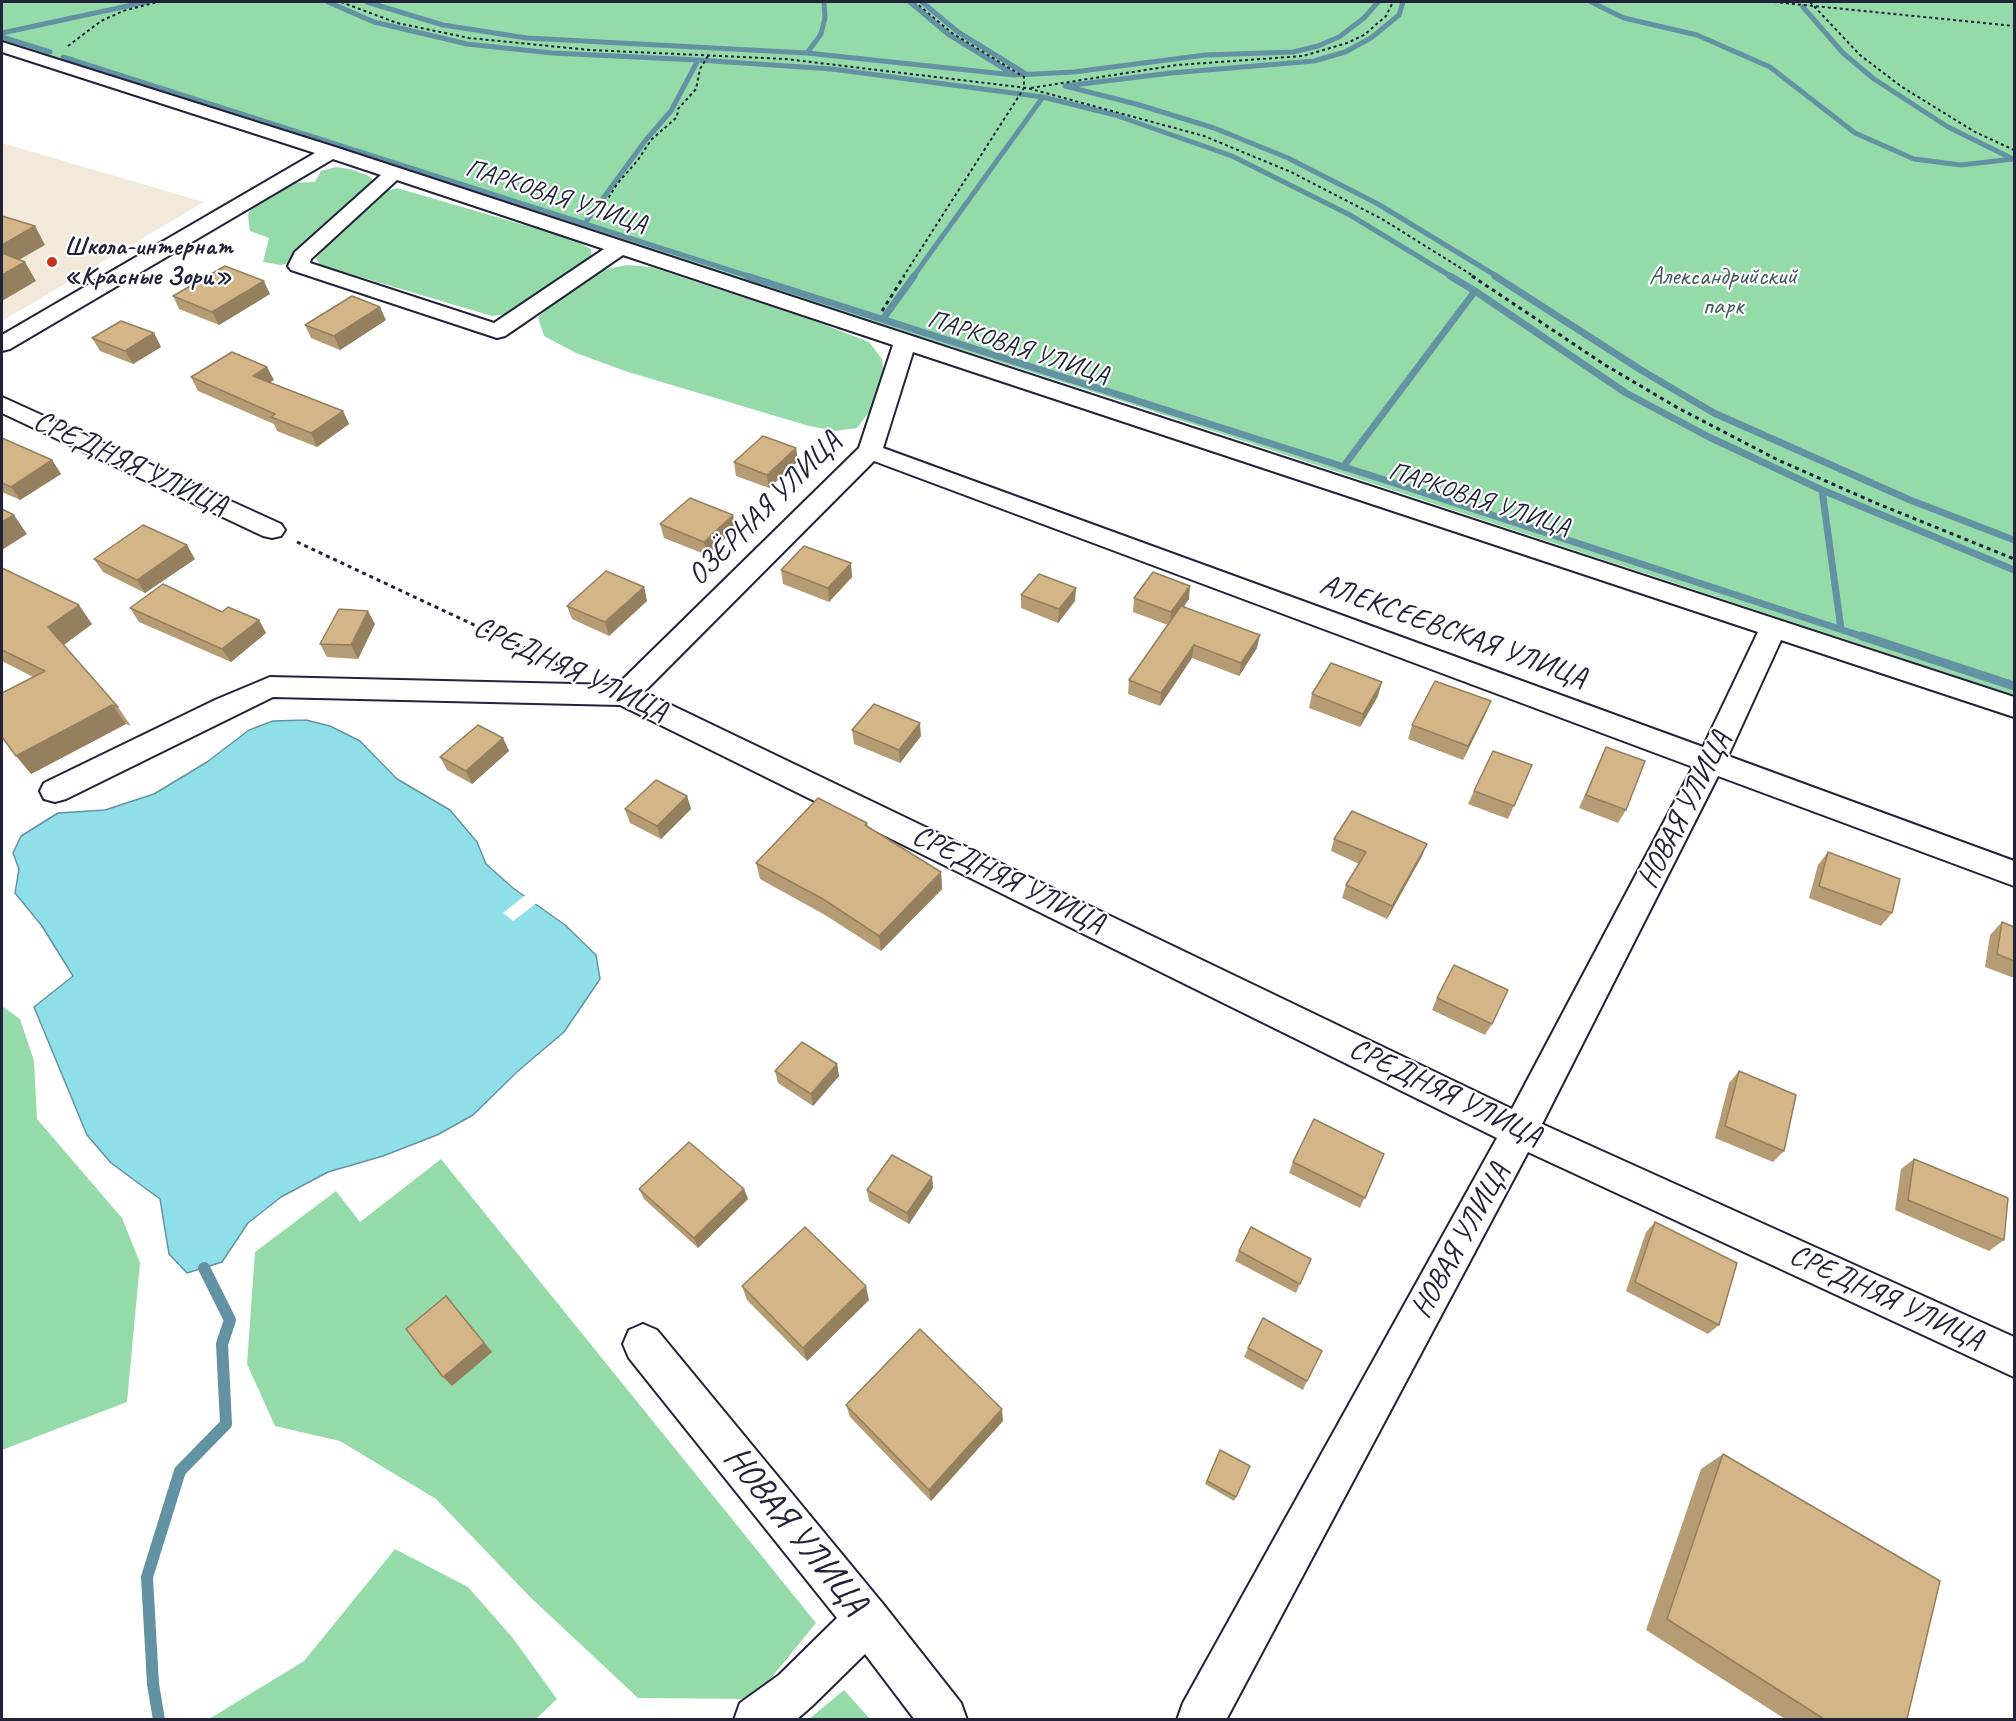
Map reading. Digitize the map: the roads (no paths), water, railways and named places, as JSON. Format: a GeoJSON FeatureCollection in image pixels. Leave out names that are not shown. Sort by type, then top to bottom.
{"type":"FeatureCollection","features":[{"type":"Feature","properties":{"kind":"street","name":"ПАРКОВАЯ УЛИЦА"},"geometry":{"type":"LineString","coordinates":[[2,47],[331,152],[2014,707]]}},
{"type":"Feature","properties":{"kind":"street"},"geometry":{"type":"LineString","coordinates":[[2,344],[331,152]]}},
{"type":"Feature","properties":{"kind":"street"},"geometry":{"type":"LineString","coordinates":[[394,173],[302,256],[298,266],[497,331],[620,248]]}},
{"type":"Feature","properties":{"kind":"street","name":"ОЗЁРНАЯ УЛИЦА"},"geometry":{"type":"LineString","coordinates":[[624,695],[870,452],[905,341]]}},
{"type":"Feature","properties":{"kind":"street","name":"СРЕДНЯЯ УЛИЦА"},"geometry":{"type":"LineString","coordinates":[[2,404],[272,530]]}},
{"type":"Feature","properties":{"kind":"street","name":"АЛЕКСЕЕВСКАЯ УЛИЦА"},"geometry":{"type":"LineString","coordinates":[[870,452],[2014,874]]}},
{"type":"Feature","properties":{"kind":"street","name":"НОВАЯ УЛИЦА"},"geometry":{"type":"LineString","coordinates":[[1200,1719],[1521,1131],[1710,763],[1774,627]]}},
{"type":"Feature","properties":{"kind":"street"},"geometry":{"type":"LineString","coordinates":[[55,791],[270,687],[624,695]]}},
{"type":"Feature","properties":{"kind":"street","name":"СРЕДНЯЯ УЛИЦА"},"geometry":{"type":"LineString","coordinates":[[624,695],[1521,1131],[2014,1357]]}},
{"type":"Feature","properties":{"kind":"street","name":"НОВАЯ УЛИЦА"},"geometry":{"type":"LineString","coordinates":[[643,1344],[867,1620],[944,1719]]}},
{"type":"Feature","properties":{"kind":"street"},"geometry":{"type":"LineString","coordinates":[[757,1719],[795,1691],[867,1620]]}},
{"type":"Feature","properties":{"kind":"water"},"geometry":{"type":"Polygon","coordinates":[[[306,720],[330,726],[360,741],[397,779],[450,810],[477,842],[486,864],[513,888],[565,925],[596,955],[600,979],[564,1032],[518,1071],[473,1115],[437,1135],[383,1156],[328,1172],[281,1197],[248,1223],[222,1262],[187,1273],[169,1254],[160,1199],[111,1163],[87,1135],[34,1007],[73,976],[42,926],[15,893],[19,869],[13,853],[21,836],[58,813],[105,810],[154,794],[207,762],[249,730],[273,721],[306,720]]]}},
{"type":"Feature","properties":{"kind":"waterway"},"geometry":{"type":"LineString","coordinates":[[2,33],[146,2]]}},
{"type":"Feature","properties":{"kind":"waterway"},"geometry":{"type":"LineString","coordinates":[[328,2],[374,22],[467,44],[552,53],[698,60]]}},
{"type":"Feature","properties":{"kind":"waterway"},"geometry":{"type":"LineString","coordinates":[[367,2],[443,25],[527,38],[807,53]]}},
{"type":"Feature","properties":{"kind":"waterway"},"geometry":{"type":"LineString","coordinates":[[807,53],[821,34],[825,18],[824,2]]}},
{"type":"Feature","properties":{"kind":"waterway"},"geometry":{"type":"LineString","coordinates":[[910,2],[948,34],[1013,74]]}},
{"type":"Feature","properties":{"kind":"waterway"},"geometry":{"type":"LineString","coordinates":[[922,2],[958,32],[1026,74]]}},
{"type":"Feature","properties":{"kind":"waterway"},"geometry":{"type":"LineString","coordinates":[[807,53],[1014,75],[1074,72],[1205,55],[1293,52],[1318,46],[1339,37],[1364,18],[1378,2]]}},
{"type":"Feature","properties":{"kind":"waterway"},"geometry":{"type":"LineString","coordinates":[[1403,2],[1399,15],[1371,38],[1345,52],[1314,61],[1171,73],[1065,86],[1136,104],[1214,128],[1288,158],[1378,204],[1498,277]]}},
{"type":"Feature","properties":{"kind":"waterway"},"geometry":{"type":"LineString","coordinates":[[1591,2],[1624,18],[1697,35],[1770,67],[1855,133],[1914,159],[1961,165],[2013,159],[1948,127],[1874,79],[1843,53],[1803,7]]}},
{"type":"Feature","properties":{"kind":"waterway"},"geometry":{"type":"LineString","coordinates":[[2,37],[50,52]]}},
{"type":"Feature","properties":{"kind":"waterway"},"geometry":{"type":"LineString","coordinates":[[63,57],[751,277]]}},
{"type":"Feature","properties":{"kind":"waterway"},"geometry":{"type":"LineString","coordinates":[[585,223],[645,141],[671,111],[698,60]]}},
{"type":"Feature","properties":{"kind":"waterway"},"geometry":{"type":"LineString","coordinates":[[698,60],[832,69],[1043,97]]}},
{"type":"Feature","properties":{"kind":"waterway"},"geometry":{"type":"LineString","coordinates":[[913,277],[1043,97]]}},
{"type":"Feature","properties":{"kind":"waterway"},"geometry":{"type":"LineString","coordinates":[[1043,97],[1115,115],[1232,156],[1350,215],[1452,277]]}},
{"type":"Feature","properties":{"kind":"waterway"},"geometry":{"type":"LineString","coordinates":[[747,276],[1343,467]]}},
{"type":"Feature","properties":{"kind":"waterway"},"geometry":{"type":"LineString","coordinates":[[883,319],[914,276]]}},
{"type":"Feature","properties":{"kind":"waterway"},"geometry":{"type":"LineString","coordinates":[[1450,276],[1475,291]]}},
{"type":"Feature","properties":{"kind":"waterway"},"geometry":{"type":"LineString","coordinates":[[1495,276],[1641,370],[1714,413],[1910,500],[2014,540]]}},
{"type":"Feature","properties":{"kind":"waterway"},"geometry":{"type":"LineString","coordinates":[[1343,467],[1475,291]]}},
{"type":"Feature","properties":{"kind":"waterway"},"geometry":{"type":"LineString","coordinates":[[1475,291],[1626,393],[1709,437],[1822,490]]}},
{"type":"Feature","properties":{"kind":"waterway"},"geometry":{"type":"LineString","coordinates":[[1343,467],[1867,638]]}},
{"type":"Feature","properties":{"kind":"waterway"},"geometry":{"type":"LineString","coordinates":[[1822,490],[2014,570]]}},
{"type":"Feature","properties":{"kind":"waterway"},"geometry":{"type":"LineString","coordinates":[[1822,490],[1841,629]]}},
{"type":"Feature","properties":{"kind":"waterway"},"geometry":{"type":"LineString","coordinates":[[1862,636],[2014,686]]}},
{"type":"Feature","properties":{"kind":"waterway"},"geometry":{"type":"LineString","coordinates":[[159,1720],[153,1684],[147,1577],[180,1471],[226,1424],[222,1344],[230,1320],[204,1268]]}},
{"type":"Feature","properties":{"kind":"place","name":"Школа-интернат «Красные Зори»"},"geometry":{"type":"Point","coordinates":[52,262]}},
{"type":"Feature","properties":{"kind":"park label","name":"Александрийский парк"},"geometry":{"type":"Point","coordinates":[1723,292]}}]}
